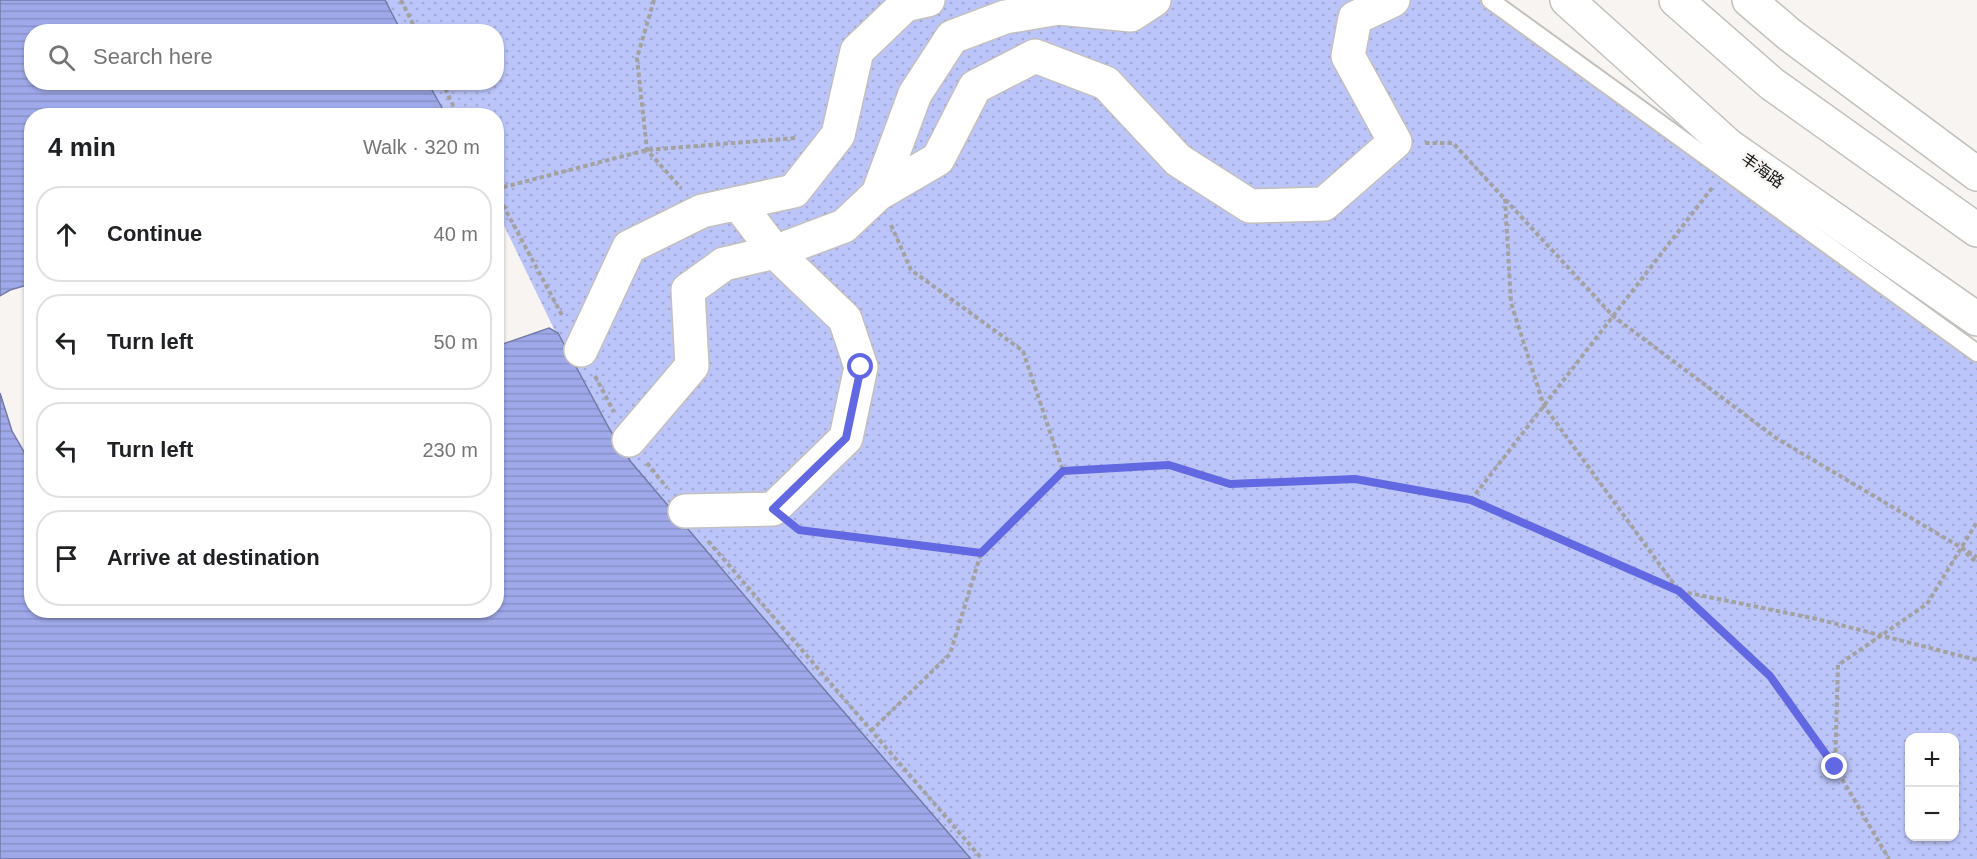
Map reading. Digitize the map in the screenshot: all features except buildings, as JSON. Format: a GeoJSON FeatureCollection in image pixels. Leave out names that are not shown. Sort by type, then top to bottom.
{"type":"FeatureCollection","features":[{"type":"Feature","properties":{"kind":"street"},"geometry":{"type":"LineString","coordinates":[[581,350],[629,246],[702,211],[794,191],[838,135],[857,51],[905,5],[928,0]]}},
{"type":"Feature","properties":{"kind":"street"},"geometry":{"type":"LineString","coordinates":[[878,194],[915,94],[952,38],[1005,17],[1059,8],[1131,15],[1154,0]]}},
{"type":"Feature","properties":{"kind":"street"},"geometry":{"type":"LineString","coordinates":[[629,440],[692,366],[688,290],[724,264],[775,252],[844,226],[878,194],[938,159],[975,87],[1035,56],[1106,83],[1178,160],[1250,206],[1324,204],[1395,142],[1348,56],[1355,18],[1393,0]]}},
{"type":"Feature","properties":{"kind":"street","name":"丰海路"},"geometry":{"type":"LineString","coordinates":[[1567,0],[1729,147],[1977,319]]}},
{"type":"Feature","properties":{"kind":"street"},"geometry":{"type":"LineString","coordinates":[[1676,0],[1772,84],[1977,230]]}},
{"type":"Feature","properties":{"kind":"street"},"geometry":{"type":"LineString","coordinates":[[1749,0],[1790,34],[1977,174]]}},
{"type":"Feature","properties":{"kind":"street"},"geometry":{"type":"LineString","coordinates":[[685,511],[773,509],[846,438],[861,367],[845,319],[775,252],[738,203]]}},
{"type":"Feature","properties":{"kind":"lane"},"geometry":{"type":"LineString","coordinates":[[1490,0],[1977,353]]}},
{"type":"Feature","properties":{"kind":"path"},"geometry":{"type":"LineString","coordinates":[[401,0],[413,24]]}},
{"type":"Feature","properties":{"kind":"path"},"geometry":{"type":"LineString","coordinates":[[654,0],[637,58],[647,150],[702,211]]}},
{"type":"Feature","properties":{"kind":"path"},"geometry":{"type":"LineString","coordinates":[[446,90],[454,108]]}},
{"type":"Feature","properties":{"kind":"path"},"geometry":{"type":"LineString","coordinates":[[504,187],[647,150],[838,135]]}},
{"type":"Feature","properties":{"kind":"path"},"geometry":{"type":"LineString","coordinates":[[1395,142],[1453,143],[1613,316],[1776,438],[1977,557]]}},
{"type":"Feature","properties":{"kind":"path"},"geometry":{"type":"LineString","coordinates":[[1471,500],[1725,170]]}},
{"type":"Feature","properties":{"kind":"path"},"geometry":{"type":"LineString","coordinates":[[878,194],[911,270],[1023,351],[1063,471]]}},
{"type":"Feature","properties":{"kind":"path"},"geometry":{"type":"LineString","coordinates":[[1505,199],[1511,303],[1544,406],[1679,591],[1770,676],[1835,767],[1889,859]]}},
{"type":"Feature","properties":{"kind":"path"},"geometry":{"type":"LineString","coordinates":[[871,730],[950,654],[981,553],[1063,471],[1169,465],[1230,484],[1355,479],[1471,500],[1679,591],[1817,619],[1977,660]]}},
{"type":"Feature","properties":{"kind":"path"},"geometry":{"type":"LineString","coordinates":[[773,509],[799,530],[981,553]]}},
{"type":"Feature","properties":{"kind":"path"},"geometry":{"type":"LineString","coordinates":[[1835,767],[1838,665],[1927,604],[1977,522]]}},
{"type":"Feature","properties":{"kind":"path"},"geometry":{"type":"LineString","coordinates":[[1961,548],[1977,563]]}},
{"type":"Feature","properties":{"kind":"shaded area"},"geometry":{"type":"Polygon","coordinates":[[[0,0],[385,0],[397,24],[24,24],[24,90],[432,90],[442,108],[24,108],[24,286],[0,296],[0,0]]]}},
{"type":"Feature","properties":{"kind":"shaded area"},"geometry":{"type":"Polygon","coordinates":[[[385,0],[1490,0],[1977,353],[1977,859],[971,859],[631,462],[610,430],[554,329],[504,225],[504,108],[442,108],[432,90],[504,90],[504,24],[397,24],[385,0]]]}},
{"type":"Feature","properties":{"kind":"shaded area"},"geometry":{"type":"Polygon","coordinates":[[[549,328],[558,333],[610,430],[631,462],[971,859],[0,859],[0,393],[12,431],[24,452],[24,618],[504,618],[504,344],[549,328]]]}},
{"type":"Feature","properties":{"kind":"route"},"geometry":{"type":"LineString","coordinates":[[861,367],[846,438],[773,509],[799,530],[981,553],[1063,471],[1169,465],[1230,484],[1355,479],[1471,500],[1679,591],[1770,676],[1835,767]]}}]}
